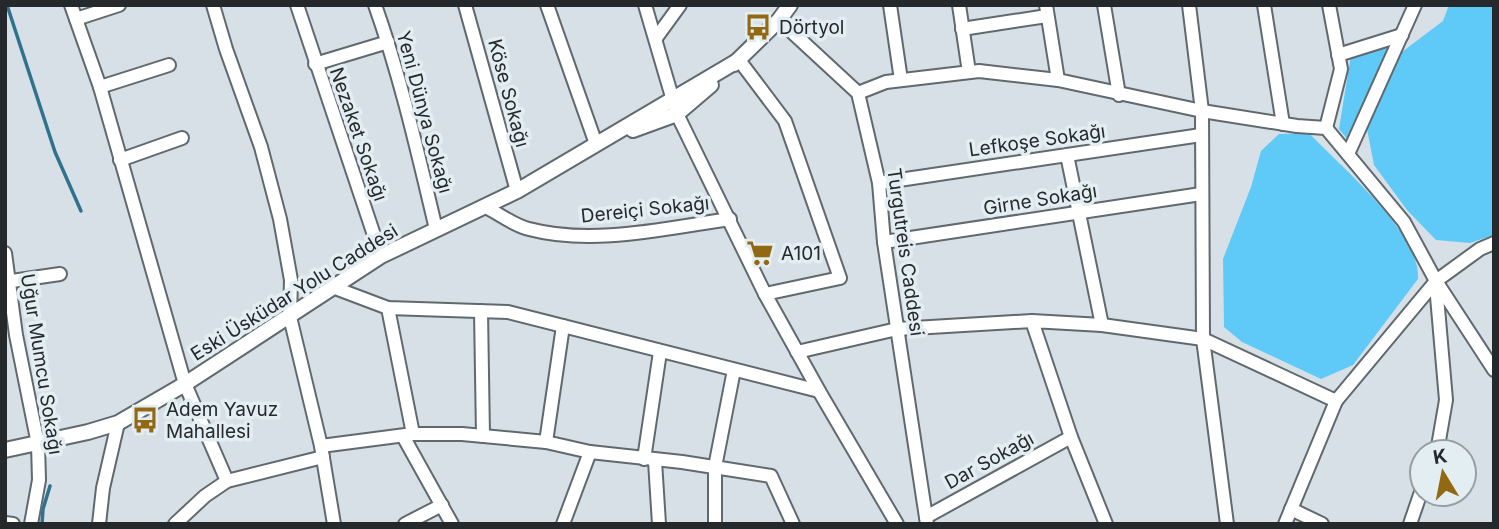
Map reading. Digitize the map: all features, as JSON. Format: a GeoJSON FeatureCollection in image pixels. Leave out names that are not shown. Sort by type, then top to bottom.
{"type":"FeatureCollection","features":[{"type":"Feature","properties":{"kind":"street"},"geometry":{"type":"LineString","coordinates":[[71,5],[100,87],[186,384],[227,481]]}},
{"type":"Feature","properties":{"kind":"street"},"geometry":{"type":"LineString","coordinates":[[76,19],[119,5]]}},
{"type":"Feature","properties":{"kind":"street"},"geometry":{"type":"LineString","coordinates":[[213,5],[269,176],[291,280],[290,317],[322,451],[334,524]]}},
{"type":"Feature","properties":{"kind":"street","name":"Nezaket Sokağı"},"geometry":{"type":"LineString","coordinates":[[296,5],[381,256]]}},
{"type":"Feature","properties":{"kind":"street","name":"Yeni Dünya Sokağı"},"geometry":{"type":"LineString","coordinates":[[375,5],[388,41],[436,229]]}},
{"type":"Feature","properties":{"kind":"street","name":"Köse Sokağı"},"geometry":{"type":"LineString","coordinates":[[466,5],[517,191]]}},
{"type":"Feature","properties":{"kind":"street"},"geometry":{"type":"LineString","coordinates":[[547,5],[596,144]]}},
{"type":"Feature","properties":{"kind":"street"},"geometry":{"type":"LineString","coordinates":[[645,5],[677,114],[765,294],[897,524]]}},
{"type":"Feature","properties":{"kind":"street"},"geometry":{"type":"LineString","coordinates":[[656,38],[680,5]]}},
{"type":"Feature","properties":{"kind":"street","name":"Eski Üsküdar Yolu Caddesi"},"geometry":{"type":"LineString","coordinates":[[596,144],[677,114],[739,60],[779,20],[790,5]]}},
{"type":"Feature","properties":{"kind":"street"},"geometry":{"type":"LineString","coordinates":[[890,5],[901,80]]}},
{"type":"Feature","properties":{"kind":"street"},"geometry":{"type":"LineString","coordinates":[[959,5],[969,72]]}},
{"type":"Feature","properties":{"kind":"street"},"geometry":{"type":"LineString","coordinates":[[1104,5],[1119,94]]}},
{"type":"Feature","properties":{"kind":"street"},"geometry":{"type":"LineString","coordinates":[[1189,5],[1202,111],[1203,339],[1227,524]]}},
{"type":"Feature","properties":{"kind":"street"},"geometry":{"type":"LineString","coordinates":[[1264,5],[1283,124]]}},
{"type":"Feature","properties":{"kind":"street"},"geometry":{"type":"LineString","coordinates":[[1326,128],[1341,69],[1329,5]]}},
{"type":"Feature","properties":{"kind":"street"},"geometry":{"type":"LineString","coordinates":[[1348,154],[1415,5]]}},
{"type":"Feature","properties":{"kind":"street"},"geometry":{"type":"LineString","coordinates":[[962,29],[1046,11],[1058,80]]}},
{"type":"Feature","properties":{"kind":"street"},"geometry":{"type":"LineString","coordinates":[[779,20],[858,93],[886,82],[979,71],[1058,80],[1202,111],[1326,128],[1404,222],[1436,281],[1494,370]]}},
{"type":"Feature","properties":{"kind":"street"},"geometry":{"type":"LineString","coordinates":[[1338,55],[1402,35]]}},
{"type":"Feature","properties":{"kind":"street","name":"Nezaket Sokağı"},"geometry":{"type":"LineString","coordinates":[[315,64],[388,41]]}},
{"type":"Feature","properties":{"kind":"street"},"geometry":{"type":"LineString","coordinates":[[739,60],[785,121],[840,278],[765,294]]}},
{"type":"Feature","properties":{"kind":"street","name":"Eski Üsküdar Yolu Caddesi"},"geometry":{"type":"LineString","coordinates":[[5,450],[118,423],[186,384],[381,256],[517,191],[739,60]]}},
{"type":"Feature","properties":{"kind":"street"},"geometry":{"type":"LineString","coordinates":[[100,87],[169,65]]}},
{"type":"Feature","properties":{"kind":"street","name":"Turgutreis Caddesi"},"geometry":{"type":"LineString","coordinates":[[858,93],[879,183],[884,242],[927,520]]}},
{"type":"Feature","properties":{"kind":"street","name":"Lefkoşe Sokağı"},"geometry":{"type":"LineString","coordinates":[[879,183],[1201,135]]}},
{"type":"Feature","properties":{"kind":"street"},"geometry":{"type":"LineString","coordinates":[[120,160],[182,138]]}},
{"type":"Feature","properties":{"kind":"street"},"geometry":{"type":"LineString","coordinates":[[1068,155],[1102,325]]}},
{"type":"Feature","properties":{"kind":"street","name":"Girne Sokağı"},"geometry":{"type":"LineString","coordinates":[[884,242],[1201,194]]}},
{"type":"Feature","properties":{"kind":"street","name":"Dereiçi Sokağı"},"geometry":{"type":"LineString","coordinates":[[486,207],[527,229],[573,235],[625,233],[730,219]]}},
{"type":"Feature","properties":{"kind":"street"},"geometry":{"type":"LineString","coordinates":[[1285,524],[1336,401],[1436,281],[1480,249],[1494,243]]}},
{"type":"Feature","properties":{"kind":"street","name":"Uğur Mumcu Sokağı"},"geometry":{"type":"LineString","coordinates":[[5,253],[16,335],[38,444],[39,480],[31,524]]}},
{"type":"Feature","properties":{"kind":"street"},"geometry":{"type":"LineString","coordinates":[[7,281],[60,274]]}},
{"type":"Feature","properties":{"kind":"street"},"geometry":{"type":"LineString","coordinates":[[1436,281],[1446,400],[1439,438]]}},
{"type":"Feature","properties":{"kind":"street"},"geometry":{"type":"LineString","coordinates":[[335,288],[388,308],[508,312],[819,391]]}},
{"type":"Feature","properties":{"kind":"street"},"geometry":{"type":"LineString","coordinates":[[388,308],[408,435],[452,524]]}},
{"type":"Feature","properties":{"kind":"street"},"geometry":{"type":"LineString","coordinates":[[481,311],[483,436]]}},
{"type":"Feature","properties":{"kind":"street"},"geometry":{"type":"LineString","coordinates":[[797,352],[898,329],[1032,321],[1102,325],[1203,339],[1336,401]]}},
{"type":"Feature","properties":{"kind":"street"},"geometry":{"type":"LineString","coordinates":[[1032,321],[1071,437],[1106,524]]}},
{"type":"Feature","properties":{"kind":"street"},"geometry":{"type":"LineString","coordinates":[[546,442],[562,326]]}},
{"type":"Feature","properties":{"kind":"street"},"geometry":{"type":"LineString","coordinates":[[659,524],[650,460],[660,352]]}},
{"type":"Feature","properties":{"kind":"street"},"geometry":{"type":"LineString","coordinates":[[715,524],[715,467],[734,370]]}},
{"type":"Feature","properties":{"kind":"street"},"geometry":{"type":"LineString","coordinates":[[99,524],[103,488],[118,423]]}},
{"type":"Feature","properties":{"kind":"street"},"geometry":{"type":"LineString","coordinates":[[175,524],[205,496],[227,481],[322,451],[408,435],[483,436],[546,442],[590,452],[772,476],[793,524]]}},
{"type":"Feature","properties":{"kind":"street","name":"Dar Sokağı"},"geometry":{"type":"LineString","coordinates":[[927,520],[1071,437]]}},
{"type":"Feature","properties":{"kind":"street"},"geometry":{"type":"LineString","coordinates":[[563,524],[590,452]]}},
{"type":"Feature","properties":{"kind":"street"},"geometry":{"type":"LineString","coordinates":[[405,524],[442,505]]}},
{"type":"Feature","properties":{"kind":"street"},"geometry":{"type":"LineString","coordinates":[[1291,509],[1322,524]]}},
{"type":"Feature","properties":{"kind":"street"},"geometry":{"type":"LineString","coordinates":[[5,523],[13,524]]}},
{"type":"Feature","properties":{"kind":"shaded area"},"geometry":{"type":"Polygon","coordinates":[[[1449,5],[1494,5],[1494,235],[1470,243],[1436,240],[1407,210],[1374,165],[1367,129],[1394,58],[1443,21],[1449,5]]]}},
{"type":"Feature","properties":{"kind":"shaded area"},"geometry":{"type":"Polygon","coordinates":[[[1391,47],[1349,141],[1339,129],[1351,55],[1391,47]]]}},
{"type":"Feature","properties":{"kind":"shaded area"},"geometry":{"type":"Polygon","coordinates":[[[1309,133],[1393,221],[1407,241],[1415,261],[1418,279],[1353,365],[1321,379],[1242,342],[1224,327],[1223,259],[1251,187],[1261,151],[1279,134],[1309,133]]]}},
{"type":"Feature","properties":{"kind":"waterway"},"geometry":{"type":"LineString","coordinates":[[7,5],[55,152],[81,211]]}},
{"type":"Feature","properties":{"kind":"waterway"},"geometry":{"type":"LineString","coordinates":[[42,524],[43,509],[50,486]]}},
{"type":"Feature","properties":{"kind":"place","name":"Dörtyol"},"geometry":{"type":"Point","coordinates":[758,27]}},
{"type":"Feature","properties":{"kind":"place","name":"A101"},"geometry":{"type":"Point","coordinates":[760,253]}},
{"type":"Feature","properties":{"kind":"place","name":"Adem Yavuz Mahallesi"},"geometry":{"type":"Point","coordinates":[145,420]}}]}
